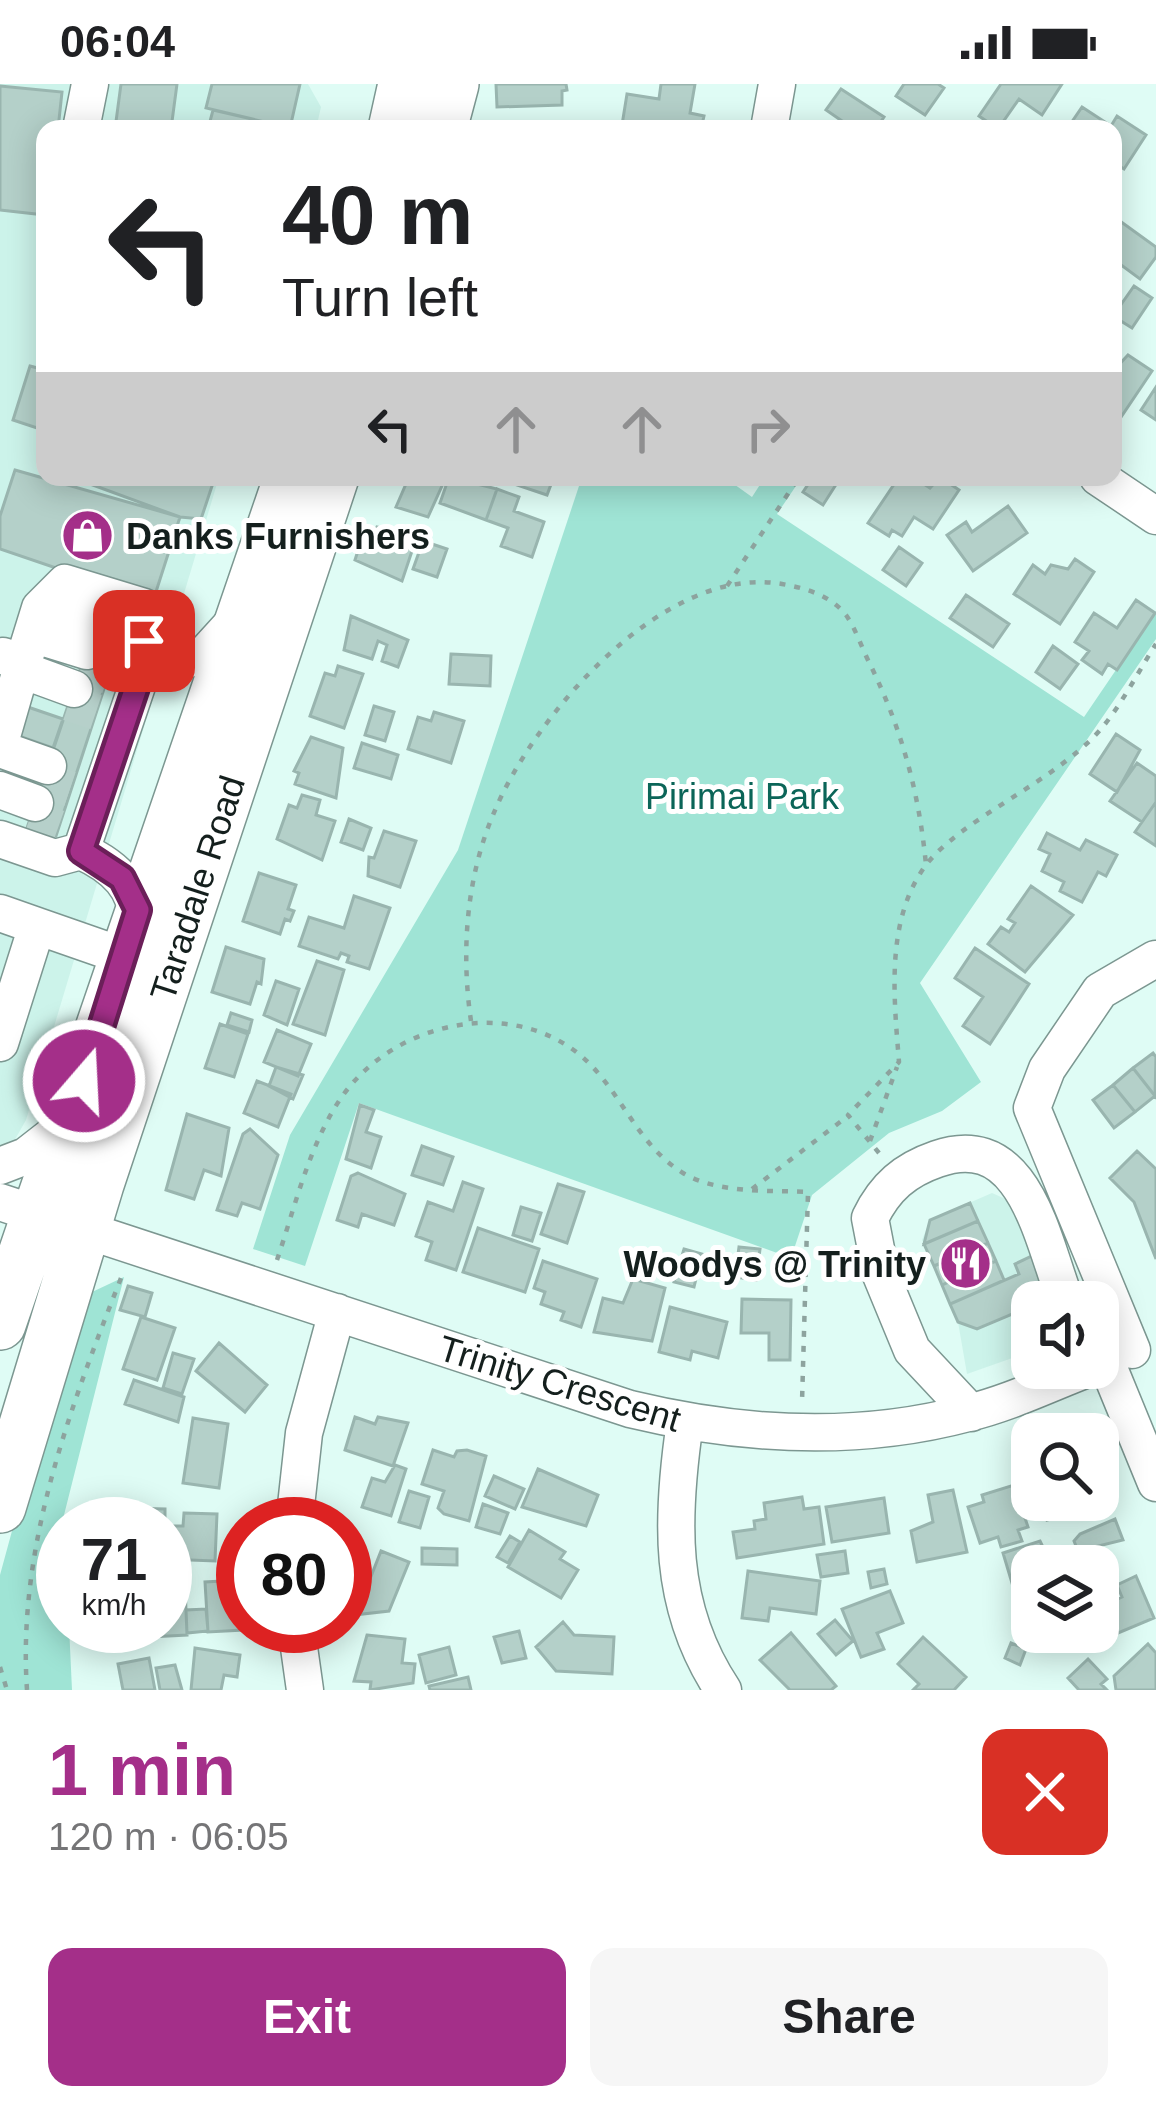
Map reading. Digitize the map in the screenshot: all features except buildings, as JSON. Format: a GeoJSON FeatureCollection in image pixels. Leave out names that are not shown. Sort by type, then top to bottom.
{"type":"FeatureCollection","features":[{"type":"Feature","properties":{"kind":"highway"},"geometry":{"type":"LineString","coordinates":[[365,84],[369,120]]}},
{"type":"Feature","properties":{"kind":"highway"},"geometry":{"type":"LineString","coordinates":[[396,120],[404,84]]}},
{"type":"Feature","properties":{"kind":"highway"},"geometry":{"type":"LineString","coordinates":[[443,120],[453,84]]}},
{"type":"Feature","properties":{"kind":"highway","name":"Taradale Road"},"geometry":{"type":"LineString","coordinates":[[0,1507],[42,1215],[287,486]]}},
{"type":"Feature","properties":{"kind":"highway","name":"Taradale Road"},"geometry":{"type":"LineString","coordinates":[[0,1324],[329,486]]}},
{"type":"Feature","properties":{"kind":"street"},"geometry":{"type":"LineString","coordinates":[[83,120],[89,84]]}},
{"type":"Feature","properties":{"kind":"street"},"geometry":{"type":"LineString","coordinates":[[771,120],[777,84]]}},
{"type":"Feature","properties":{"kind":"street"},"geometry":{"type":"LineString","coordinates":[[1111,486],[1156,516]]}},
{"type":"Feature","properties":{"kind":"street"},"geometry":{"type":"LineString","coordinates":[[0,913],[37,926],[132,941],[128,885],[0,746],[23,652],[65,583],[144,607],[159,621],[108,683],[59,807]]}},
{"type":"Feature","properties":{"kind":"street"},"geometry":{"type":"LineString","coordinates":[[23,652],[108,683],[194,660],[223,638],[248,601]]}},
{"type":"Feature","properties":{"kind":"street"},"geometry":{"type":"LineString","coordinates":[[23,652],[108,683]]}},
{"type":"Feature","properties":{"kind":"street"},"geometry":{"type":"LineString","coordinates":[[0,765],[59,807]]}},
{"type":"Feature","properties":{"kind":"street"},"geometry":{"type":"LineString","coordinates":[[0,790],[59,807]]}},
{"type":"Feature","properties":{"kind":"street"},"geometry":{"type":"LineString","coordinates":[[0,1043],[37,926]]}},
{"type":"Feature","properties":{"kind":"street"},"geometry":{"type":"LineString","coordinates":[[1089,1281],[1032,1108],[1047,1069],[1100,991],[1155,959]]}},
{"type":"Feature","properties":{"kind":"street"},"geometry":{"type":"LineString","coordinates":[[0,1166],[26,1156],[70,1122]]}},
{"type":"Feature","properties":{"kind":"street"},"geometry":{"type":"LineString","coordinates":[[970,1413],[911,1350],[881,1275],[870,1218],[899,1178],[962,1150],[1001,1162],[1024,1192],[1058,1281]]}},
{"type":"Feature","properties":{"kind":"street","name":"Trinity Crescent"},"geometry":{"type":"LineString","coordinates":[[42,1215],[685,1422],[804,1433],[899,1427],[970,1413],[1033,1389]]}},
{"type":"Feature","properties":{"kind":"street"},"geometry":{"type":"LineString","coordinates":[[297,1497],[304,1433],[337,1312]]}},
{"type":"Feature","properties":{"kind":"street"},"geometry":{"type":"LineString","coordinates":[[1119,1366],[1156,1483]]}},
{"type":"Feature","properties":{"kind":"street"},"geometry":{"type":"LineString","coordinates":[[685,1422],[674,1566],[693,1633],[723,1690]]}},
{"type":"Feature","properties":{"kind":"street"},"geometry":{"type":"LineString","coordinates":[[300,1653],[305,1690]]}},
{"type":"Feature","properties":{"kind":"path"},"geometry":{"type":"LineString","coordinates":[[727,586],[793,486]]}},
{"type":"Feature","properties":{"kind":"path"},"geometry":{"type":"LineString","coordinates":[[471,1021],[466,944],[473,881],[491,819],[518,762],[559,702],[616,648],[647,625],[727,586],[764,581],[812,590],[845,614],[896,717],[919,797],[926,865]]}},
{"type":"Feature","properties":{"kind":"path"},"geometry":{"type":"LineString","coordinates":[[870,1142],[898,1062],[893,979],[902,917],[926,865],[1028,792],[1100,730],[1156,644]]}},
{"type":"Feature","properties":{"kind":"path"},"geometry":{"type":"LineString","coordinates":[[267,1288],[317,1143],[342,1097],[405,1042],[471,1021],[545,1033],[600,1071],[651,1146],[683,1173],[712,1185],[808,1192],[804,1433]]}},
{"type":"Feature","properties":{"kind":"path"},"geometry":{"type":"LineString","coordinates":[[752,1189],[848,1115],[898,1062]]}},
{"type":"Feature","properties":{"kind":"path"},"geometry":{"type":"LineString","coordinates":[[848,1115],[899,1178]]}},
{"type":"Feature","properties":{"kind":"path"},"geometry":{"type":"LineString","coordinates":[[27,1690],[25,1602],[35,1537],[126,1268]]}},
{"type":"Feature","properties":{"kind":"path"},"geometry":{"type":"LineString","coordinates":[[0,1667],[7,1690]]}},
{"type":"Feature","properties":{"kind":"shaded area"},"geometry":{"type":"Polygon","coordinates":[[[0,84],[308,84],[321,107],[318,120],[36,120],[36,486],[216,486],[26,1120],[13,1143],[0,1152],[0,84]]]}},
{"type":"Feature","properties":{"kind":"shaded area"},"geometry":{"type":"Polygon","coordinates":[[[992,1193],[1010,1201],[1044,1281],[1011,1281],[1011,1358],[967,1374],[958,1322],[922,1240],[930,1220],[992,1193]]]}},
{"type":"Feature","properties":{"kind":"green space","name":"Pirimai Park"},"geometry":{"type":"Polygon","coordinates":[[[579,486],[737,486],[752,497],[759,486],[796,486],[777,514],[1084,717],[1156,611],[1156,639],[920,983],[981,1082],[942,1111],[889,1133],[812,1195],[791,1258],[359,1103],[305,1266],[253,1249],[290,1135],[458,850],[579,486]]]}},
{"type":"Feature","properties":{"kind":"green space"},"geometry":{"type":"Polygon","coordinates":[[[124,1277],[69,1497],[36,1497],[36,1653],[70,1653],[72,1690],[0,1690],[0,1575],[75,1300],[124,1277]]]}},
{"type":"Feature","properties":{"kind":"tunnel"},"geometry":{"type":"LineString","coordinates":[[81,667],[108,676]]}},
{"type":"Feature","properties":{"kind":"tunnel"},"geometry":{"type":"LineString","coordinates":[[69,703],[96,712]]}},
{"type":"Feature","properties":{"kind":"tunnel"},"geometry":{"type":"LineString","coordinates":[[43,780],[70,789]]}},
{"type":"Feature","properties":{"kind":"tunnel"},"geometry":{"type":"LineString","coordinates":[[30,818],[58,828]]}},
{"type":"Feature","properties":{"kind":"place","name":"Danks Furnishers"},"geometry":{"type":"Point","coordinates":[87,536]}},
{"type":"Feature","properties":{"kind":"place","name":"Woodys @ Trinity"},"geometry":{"type":"Point","coordinates":[965,1264]}},
{"type":"Feature","properties":{"kind":"route"},"geometry":{"type":"LineString","coordinates":[[84,1081],[137,926],[138,910],[122,878],[81,851],[150,646],[144,641]]}}]}
